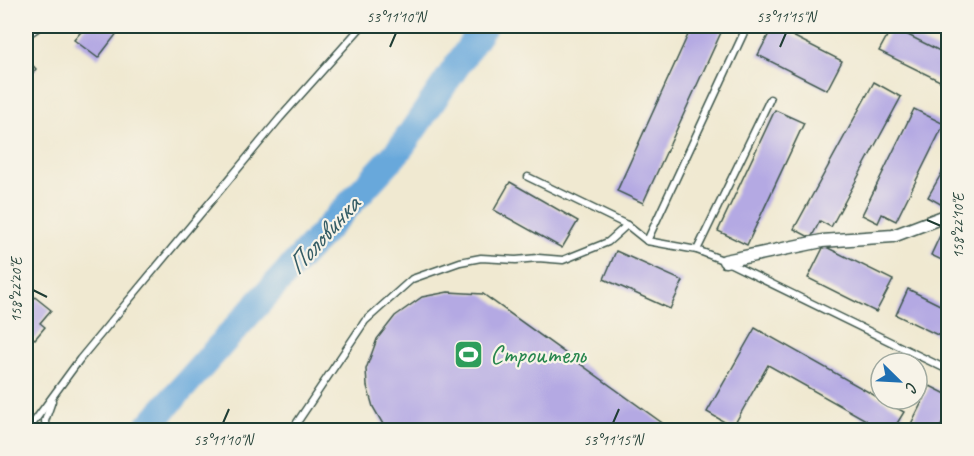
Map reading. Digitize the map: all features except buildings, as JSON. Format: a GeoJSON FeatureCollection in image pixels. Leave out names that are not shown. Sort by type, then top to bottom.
{"type":"FeatureCollection","features":[{"type":"Feature","properties":{"kind":"street"},"geometry":{"type":"LineString","coordinates":[[26,32],[35,26]]}},
{"type":"Feature","properties":{"kind":"street"},"geometry":{"type":"LineString","coordinates":[[725,261],[822,241],[893,236],[948,215]]}},
{"type":"Feature","properties":{"kind":"lane"},"geometry":{"type":"LineString","coordinates":[[28,430],[80,359],[280,118],[362,26]]}},
{"type":"Feature","properties":{"kind":"lane"},"geometry":{"type":"LineString","coordinates":[[646,241],[747,26]]}},
{"type":"Feature","properties":{"kind":"lane"},"geometry":{"type":"LineString","coordinates":[[697,250],[770,99]]}},
{"type":"Feature","properties":{"kind":"lane"},"geometry":{"type":"LineString","coordinates":[[528,177],[627,225],[646,241],[697,250],[725,261],[948,370]]}},
{"type":"Feature","properties":{"kind":"lane"},"geometry":{"type":"LineString","coordinates":[[292,430],[365,321],[412,279],[460,262],[481,258],[516,261],[538,258],[563,260],[608,243],[627,225]]}},
{"type":"Feature","properties":{"kind":"lane"},"geometry":{"type":"LineString","coordinates":[[46,430],[45,421],[55,395]]}},
{"type":"Feature","properties":{"kind":"waterway","name":"Половинка"},"geometry":{"type":"LineString","coordinates":[[145,430],[400,149],[484,26]]}},
{"type":"Feature","properties":{"kind":"place","name":"Строитель"},"geometry":{"type":"Point","coordinates":[469,354]}}]}
